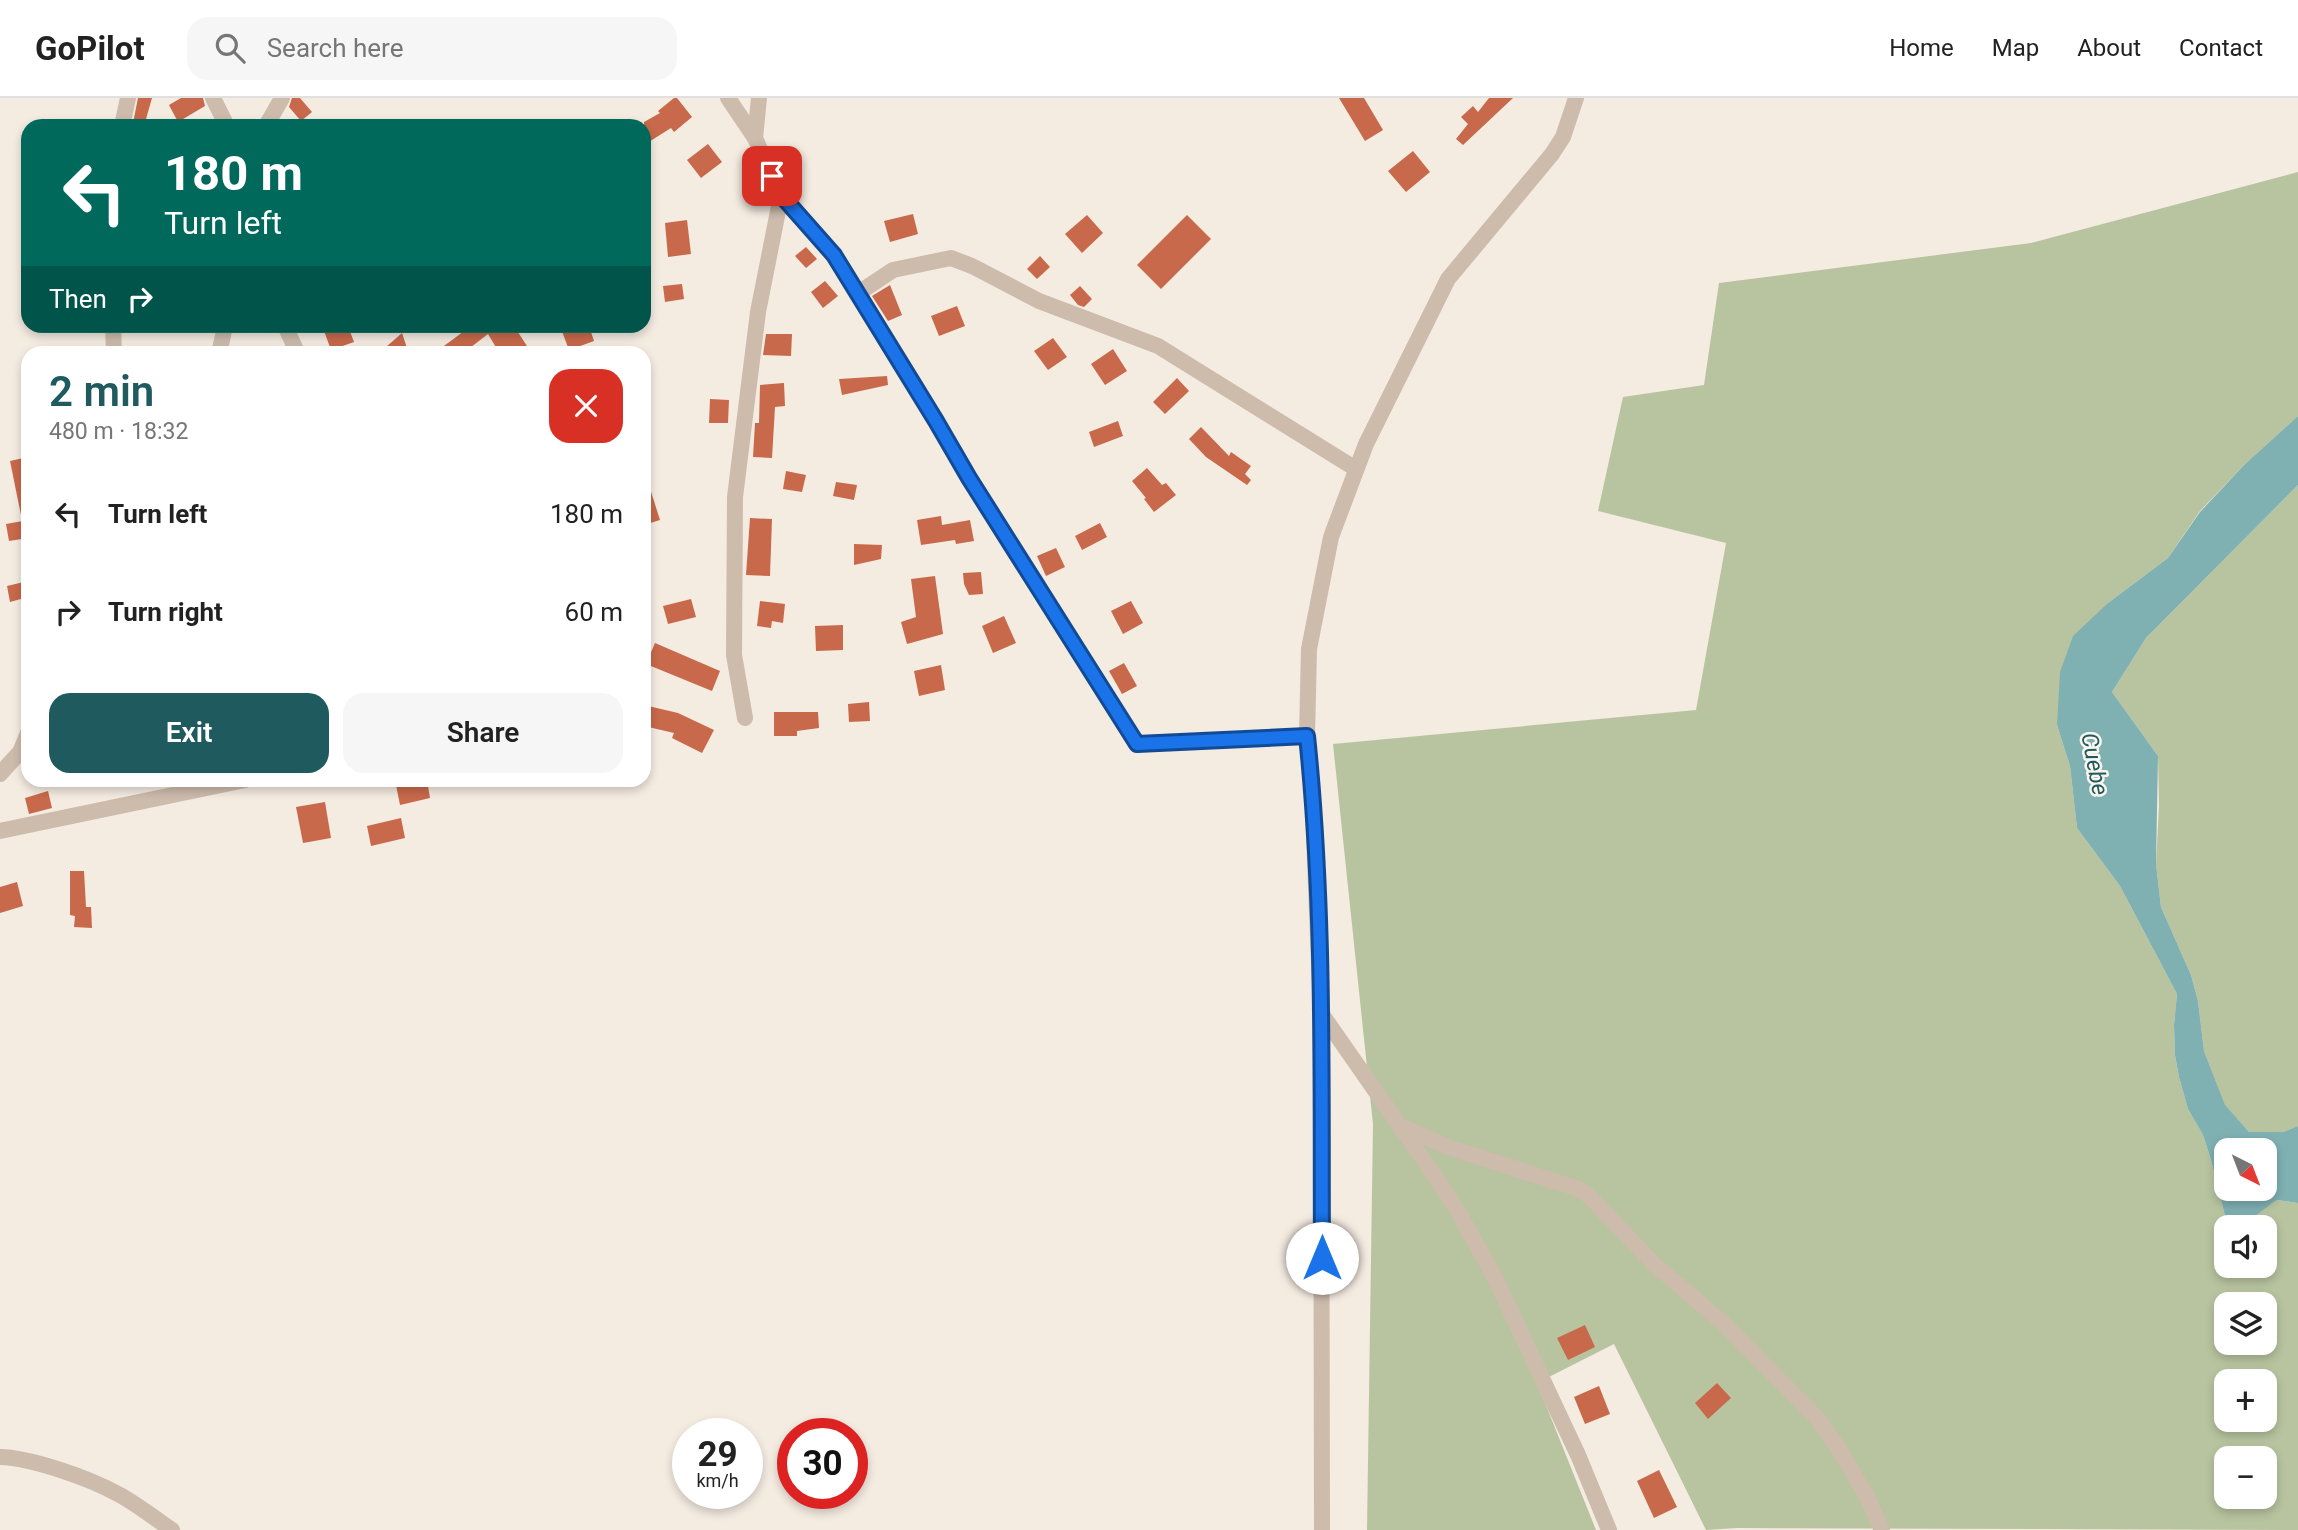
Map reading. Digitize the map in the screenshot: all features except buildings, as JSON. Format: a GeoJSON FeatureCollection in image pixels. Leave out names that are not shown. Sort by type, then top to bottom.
{"type":"FeatureCollection","features":[{"type":"Feature","properties":{"kind":"street"},"geometry":{"type":"LineString","coordinates":[[124,119],[128,98]]}},
{"type":"Feature","properties":{"kind":"street"},"geometry":{"type":"LineString","coordinates":[[213,98],[224,119]]}},
{"type":"Feature","properties":{"kind":"street"},"geometry":{"type":"LineString","coordinates":[[270,119],[282,98]]}},
{"type":"Feature","properties":{"kind":"street"},"geometry":{"type":"LineString","coordinates":[[728,98],[755,138],[781,195],[834,255],[969,478],[1137,744],[1307,736]]}},
{"type":"Feature","properties":{"kind":"street"},"geometry":{"type":"LineString","coordinates":[[755,138],[759,98]]}},
{"type":"Feature","properties":{"kind":"street"},"geometry":{"type":"LineString","coordinates":[[1322,1530],[1321,1013],[1312,786],[1307,736],[1309,649],[1318,594],[1331,537],[1366,444],[1448,279],[1552,155],[1563,137],[1576,98]]}},
{"type":"Feature","properties":{"kind":"street"},"geometry":{"type":"LineString","coordinates":[[745,718],[733,655],[735,497],[758,312],[781,195]]}},
{"type":"Feature","properties":{"kind":"street"},"geometry":{"type":"LineString","coordinates":[[858,294],[893,270],[951,258],[1039,301],[1158,346],[1356,469]]}},
{"type":"Feature","properties":{"kind":"street"},"geometry":{"type":"LineString","coordinates":[[0,774],[21,750]]}},
{"type":"Feature","properties":{"kind":"street"},"geometry":{"type":"LineString","coordinates":[[0,831],[212,787]]}},
{"type":"Feature","properties":{"kind":"street"},"geometry":{"type":"LineString","coordinates":[[1321,1013],[1460,1215],[1494,1276],[1578,1455],[1609,1530]]}},
{"type":"Feature","properties":{"kind":"street"},"geometry":{"type":"LineString","coordinates":[[1400,1126],[1451,1148],[1579,1189],[1589,1196],[1654,1264],[1722,1322],[1817,1418],[1838,1446],[1882,1530]]}},
{"type":"Feature","properties":{"kind":"street"},"geometry":{"type":"LineString","coordinates":[[0,1457],[12,1457],[55,1469],[118,1494],[172,1530]]}},
{"type":"Feature","properties":{"kind":"green space"},"geometry":{"type":"Polygon","coordinates":[[[2298,172],[2298,416],[2245,464],[2200,511],[2168,558],[2108,603],[2057,725],[2070,766],[2077,828],[2120,886],[2177,994],[2174,1025],[2179,1077],[2188,1109],[2203,1135],[2211,1160],[2214,1172],[2214,1201],[2221,1201],[2225,1215],[2214,1215],[2214,1278],[2277,1278],[2277,1215],[2254,1215],[2277,1200],[2298,1203],[2298,1530],[1706,1530],[1614,1344],[1537,1383],[1596,1530],[1367,1530],[1373,1124],[1333,744],[1696,710],[1726,543],[1598,511],[1623,397],[1704,385],[1719,283],[2031,243],[2298,172]]]}},
{"type":"Feature","properties":{"kind":"green space"},"geometry":{"type":"Polygon","coordinates":[[[2298,485],[2298,1126],[2283,1132],[2249,1132],[2225,1106],[2204,1051],[2198,1001],[2191,975],[2161,907],[2156,864],[2158,756],[2112,692],[2146,638],[2298,485]]]}},
{"type":"Feature","properties":{"kind":"water","name":"Cuebe"},"geometry":{"type":"Polygon","coordinates":[[[2298,416],[2298,485],[2146,638],[2112,692],[2158,756],[2156,864],[2161,907],[2191,975],[2198,1001],[2204,1051],[2225,1105],[2249,1132],[2283,1132],[2298,1126],[2298,1203],[2277,1200],[2277,1138],[2214,1138],[2214,1172],[2203,1135],[2188,1109],[2179,1077],[2174,1025],[2177,994],[2120,886],[2077,828],[2070,766],[2057,725],[2060,672],[2073,636],[2108,603],[2168,558],[2200,512],[2245,464],[2298,416]]]}},
{"type":"Feature","properties":{"kind":"water"},"geometry":{"type":"Polygon","coordinates":[[[2221,1201],[2276,1201],[2256,1215],[2225,1215],[2221,1201]]]}},
{"type":"Feature","properties":{"kind":"route"},"geometry":{"type":"LineString","coordinates":[[772,176],[781,195],[834,255],[969,478],[1137,744],[1307,736],[1312,786],[1321,1013],[1322,1258]]}}]}
